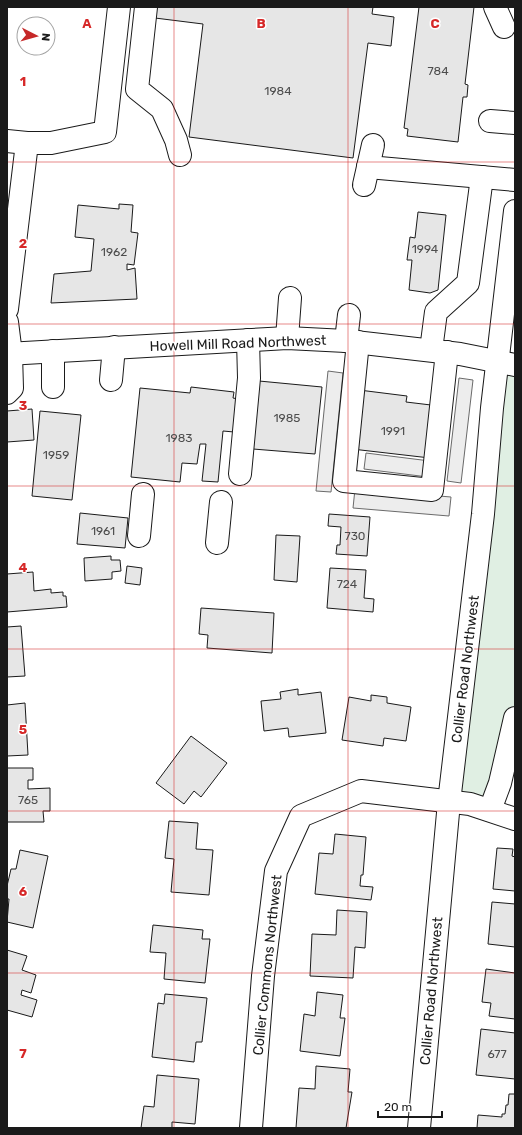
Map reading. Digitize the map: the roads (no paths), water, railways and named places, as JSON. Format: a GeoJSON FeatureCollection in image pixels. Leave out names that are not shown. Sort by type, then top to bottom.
{"type":"FeatureCollection","features":[{"type":"Feature","properties":{"kind":"street"},"geometry":{"type":"LineString","coordinates":[[7,309],[17,142],[51,143],[105,132],[119,7]]}},
{"type":"Feature","properties":{"kind":"street"},"geometry":{"type":"LineString","coordinates":[[146,7],[137,90],[162,109],[176,140],[180,155]]}},
{"type":"Feature","properties":{"kind":"street"},"geometry":{"type":"LineString","coordinates":[[495,7],[504,27]]}},
{"type":"Feature","properties":{"kind":"street"},"geometry":{"type":"LineString","coordinates":[[490,121],[515,124]]}},
{"type":"Feature","properties":{"kind":"street"},"geometry":{"type":"LineString","coordinates":[[373,145],[366,176],[482,177],[515,180]]}},
{"type":"Feature","properties":{"kind":"street"},"geometry":{"type":"LineString","coordinates":[[349,315],[352,342],[344,481],[432,490],[439,351],[436,312],[468,283],[482,177]]}},
{"type":"Feature","properties":{"kind":"street","name":"Collier Road Northwest"},"geometry":{"type":"LineString","coordinates":[[419,1128],[449,802],[483,514],[506,363],[515,216]]}},
{"type":"Feature","properties":{"kind":"street"},"geometry":{"type":"LineString","coordinates":[[287,338],[290,298]]}},
{"type":"Feature","properties":{"kind":"street"},"geometry":{"type":"LineString","coordinates":[[7,322],[12,388],[7,393]]}},
{"type":"Feature","properties":{"kind":"street","name":"Howell Mill Road Northwest"},"geometry":{"type":"LineString","coordinates":[[9,354],[287,338],[352,342],[439,351],[506,363]]}},
{"type":"Feature","properties":{"kind":"street"},"geometry":{"type":"LineString","coordinates":[[240,474],[249,378],[248,340]]}},
{"type":"Feature","properties":{"kind":"street"},"geometry":{"type":"LineString","coordinates":[[111,380],[114,347]]}},
{"type":"Feature","properties":{"kind":"street"},"geometry":{"type":"LineString","coordinates":[[53,351],[53,387]]}},
{"type":"Feature","properties":{"kind":"street"},"geometry":{"type":"LineString","coordinates":[[139,536],[144,494]]}},
{"type":"Feature","properties":{"kind":"street"},"geometry":{"type":"LineString","coordinates":[[217,543],[221,502]]}},
{"type":"Feature","properties":{"kind":"street"},"geometry":{"type":"LineString","coordinates":[[490,810],[500,783],[515,718]]}},
{"type":"Feature","properties":{"kind":"street","name":"Collier Commons Northwest"},"geometry":{"type":"LineString","coordinates":[[251,1128],[263,976],[276,871],[301,816],[361,791],[470,804],[515,819]]}}]}
